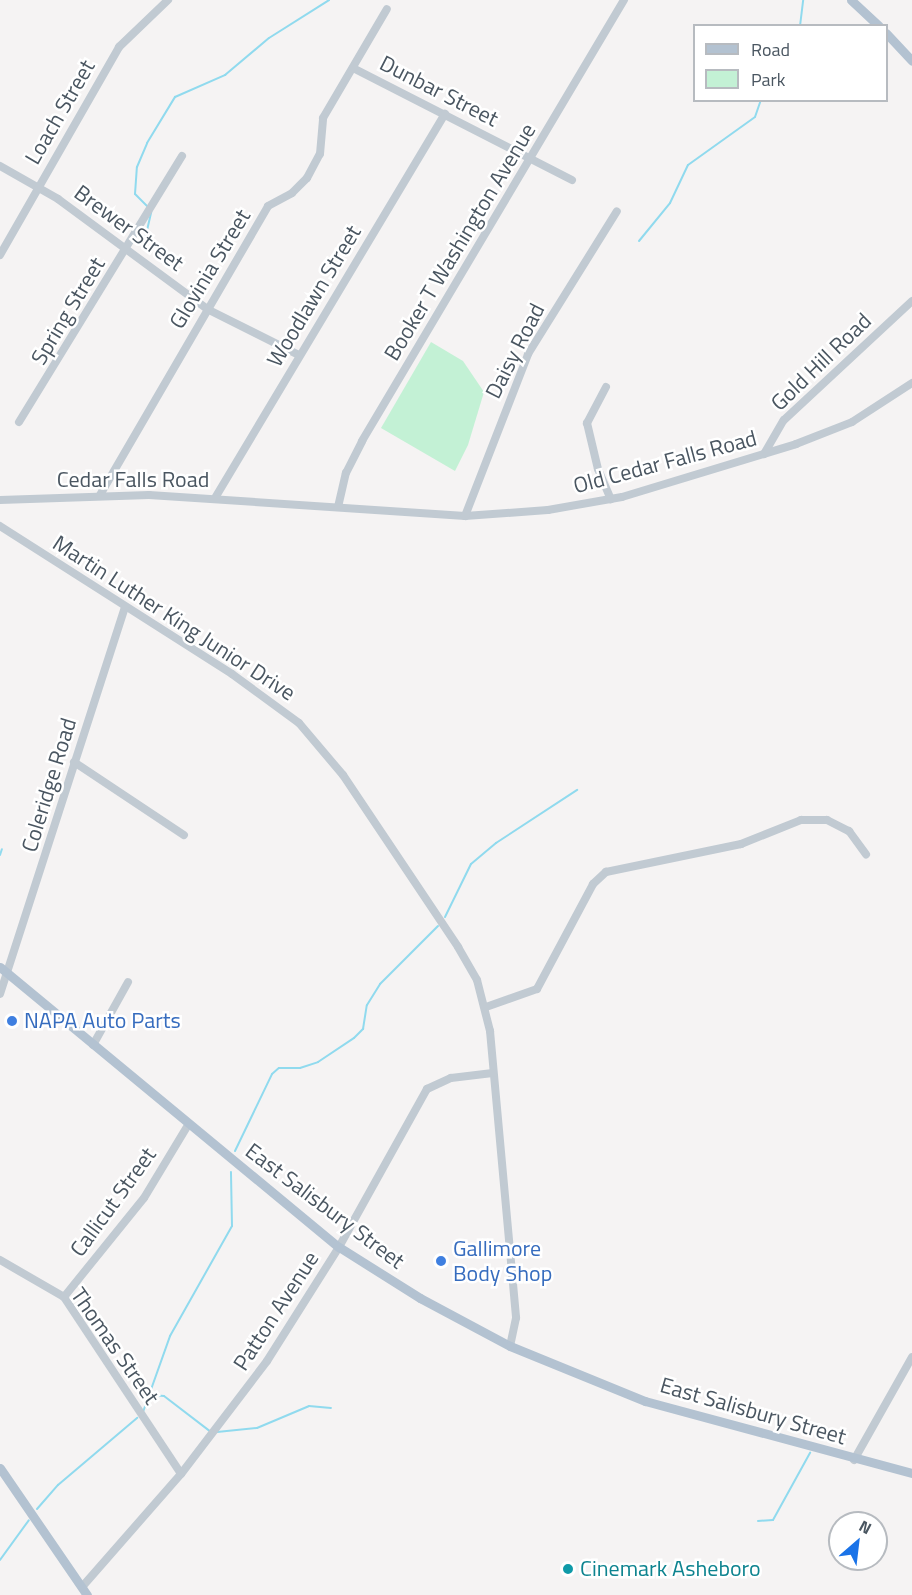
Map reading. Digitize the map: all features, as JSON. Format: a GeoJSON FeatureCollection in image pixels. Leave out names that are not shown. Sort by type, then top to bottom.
{"type":"FeatureCollection","features":[{"type":"Feature","properties":{"kind":"main road"},"geometry":{"type":"LineString","coordinates":[[851,0],[877,24]]}},
{"type":"Feature","properties":{"kind":"main road"},"geometry":{"type":"LineString","coordinates":[[888,35],[912,61]]}},
{"type":"Feature","properties":{"kind":"main road","name":"East Salisbury Street"},"geometry":{"type":"LineString","coordinates":[[4,970],[188,1125],[339,1247],[400,1287],[510,1346],[645,1401],[854,1460],[912,1473]]}},
{"type":"Feature","properties":{"kind":"main road"},"geometry":{"type":"LineString","coordinates":[[0,1468],[84,1591]]}},
{"type":"Feature","properties":{"kind":"street","name":"Loach Street"},"geometry":{"type":"LineString","coordinates":[[0,255],[119,47],[168,0]]}},
{"type":"Feature","properties":{"kind":"street","name":"Booker T Washington Avenue"},"geometry":{"type":"LineString","coordinates":[[338,507],[346,473],[362,441],[624,0]]}},
{"type":"Feature","properties":{"kind":"street","name":"Glovinia Street"},"geometry":{"type":"LineString","coordinates":[[100,495],[268,206],[292,193],[307,178],[320,154],[321,123],[387,9]]}},
{"type":"Feature","properties":{"kind":"street","name":"Dunbar Street"},"geometry":{"type":"LineString","coordinates":[[353,68],[572,180]]}},
{"type":"Feature","properties":{"kind":"street","name":"Woodlawn Street"},"geometry":{"type":"LineString","coordinates":[[215,498],[445,114]]}},
{"type":"Feature","properties":{"kind":"street","name":"Spring Street"},"geometry":{"type":"LineString","coordinates":[[19,422],[127,250],[182,156]]}},
{"type":"Feature","properties":{"kind":"street","name":"Brewer Street"},"geometry":{"type":"LineString","coordinates":[[0,166],[38,186],[207,309],[299,355]]}},
{"type":"Feature","properties":{"kind":"street","name":"Daisy Road"},"geometry":{"type":"LineString","coordinates":[[465,516],[528,354],[617,211]]}},
{"type":"Feature","properties":{"kind":"street","name":"Gold Hill Road"},"geometry":{"type":"LineString","coordinates":[[764,454],[784,420],[912,301]]}},
{"type":"Feature","properties":{"kind":"street","name":"Old Cedar Falls Road"},"geometry":{"type":"LineString","coordinates":[[267,502],[465,516],[548,510],[610,500],[764,454],[852,422],[912,383]]}},
{"type":"Feature","properties":{"kind":"street"},"geometry":{"type":"LineString","coordinates":[[606,387],[587,423],[598,469],[610,500]]}},
{"type":"Feature","properties":{"kind":"street","name":"Cedar Falls Road"},"geometry":{"type":"LineString","coordinates":[[0,500],[100,495],[215,498],[267,502]]}},
{"type":"Feature","properties":{"kind":"street","name":"Martin Luther King Junior Drive"},"geometry":{"type":"LineString","coordinates":[[0,526],[277,705],[318,742],[458,947],[477,980],[486,1007],[516,1318],[510,1346]]}},
{"type":"Feature","properties":{"kind":"street","name":"Coleridge Road"},"geometry":{"type":"LineString","coordinates":[[0,994],[4,970],[125,607]]}},
{"type":"Feature","properties":{"kind":"street"},"geometry":{"type":"LineString","coordinates":[[74,762],[184,835]]}},
{"type":"Feature","properties":{"kind":"street"},"geometry":{"type":"LineString","coordinates":[[486,1007],[537,989],[593,884],[606,872],[741,844],[801,820],[827,820],[849,831],[866,854]]}},
{"type":"Feature","properties":{"kind":"street"},"geometry":{"type":"LineString","coordinates":[[93,1045],[128,982]]}},
{"type":"Feature","properties":{"kind":"street","name":"Patton Avenue"},"geometry":{"type":"LineString","coordinates":[[84,1591],[180,1474],[267,1361],[339,1247],[427,1089],[451,1077],[493,1073]]}},
{"type":"Feature","properties":{"kind":"street","name":"Callicut Street"},"geometry":{"type":"LineString","coordinates":[[64,1297],[144,1198],[188,1125]]}},
{"type":"Feature","properties":{"kind":"street","name":"Thomas Street"},"geometry":{"type":"LineString","coordinates":[[0,1260],[64,1297],[180,1474]]}},
{"type":"Feature","properties":{"kind":"street"},"geometry":{"type":"LineString","coordinates":[[854,1460],[912,1358]]}},
{"type":"Feature","properties":{"kind":"green space"},"geometry":{"type":"Polygon","coordinates":[[[431,342],[463,361],[484,392],[468,445],[455,471],[381,428],[431,342]]]}},
{"type":"Feature","properties":{"kind":"waterway"},"geometry":{"type":"LineString","coordinates":[[148,207],[135,194],[137,167],[147,143],[175,97],[225,75],[269,38],[329,0]]}},
{"type":"Feature","properties":{"kind":"waterway"},"geometry":{"type":"LineString","coordinates":[[800,24],[803,0]]}},
{"type":"Feature","properties":{"kind":"waterway"},"geometry":{"type":"LineString","coordinates":[[639,241],[670,203],[688,165],[755,117],[760,102]]}},
{"type":"Feature","properties":{"kind":"waterway"},"geometry":{"type":"LineString","coordinates":[[145,239],[151,212]]}},
{"type":"Feature","properties":{"kind":"waterway"},"geometry":{"type":"LineString","coordinates":[[445,917],[471,864],[496,843],[577,790]]}},
{"type":"Feature","properties":{"kind":"waterway"},"geometry":{"type":"LineString","coordinates":[[0,855],[2,849]]}},
{"type":"Feature","properties":{"kind":"waterway"},"geometry":{"type":"LineString","coordinates":[[235,1151],[272,1074],[279,1068],[300,1068],[318,1062],[354,1038],[363,1029],[367,1005],[380,984],[438,926]]}},
{"type":"Feature","properties":{"kind":"waterway"},"geometry":{"type":"LineString","coordinates":[[143,1412],[170,1336],[232,1226],[231,1172]]}},
{"type":"Feature","properties":{"kind":"waterway"},"geometry":{"type":"LineString","coordinates":[[152,1395],[164,1396],[211,1432]]}},
{"type":"Feature","properties":{"kind":"waterway"},"geometry":{"type":"LineString","coordinates":[[217,1432],[257,1428],[309,1406],[331,1408]]}},
{"type":"Feature","properties":{"kind":"waterway"},"geometry":{"type":"LineString","coordinates":[[37,1509],[58,1485],[137,1418]]}},
{"type":"Feature","properties":{"kind":"waterway"},"geometry":{"type":"LineString","coordinates":[[758,1521],[773,1520],[810,1453]]}},
{"type":"Feature","properties":{"kind":"waterway"},"geometry":{"type":"LineString","coordinates":[[0,1560],[29,1520]]}},
{"type":"Feature","properties":{"kind":"place","name":"NAPA Auto Parts"},"geometry":{"type":"Point","coordinates":[12,1021]}},
{"type":"Feature","properties":{"kind":"place","name":"Gallimore Body Shop"},"geometry":{"type":"Point","coordinates":[441,1261]}},
{"type":"Feature","properties":{"kind":"place","name":"Cinemark Asheboro"},"geometry":{"type":"Point","coordinates":[568,1569]}}]}
